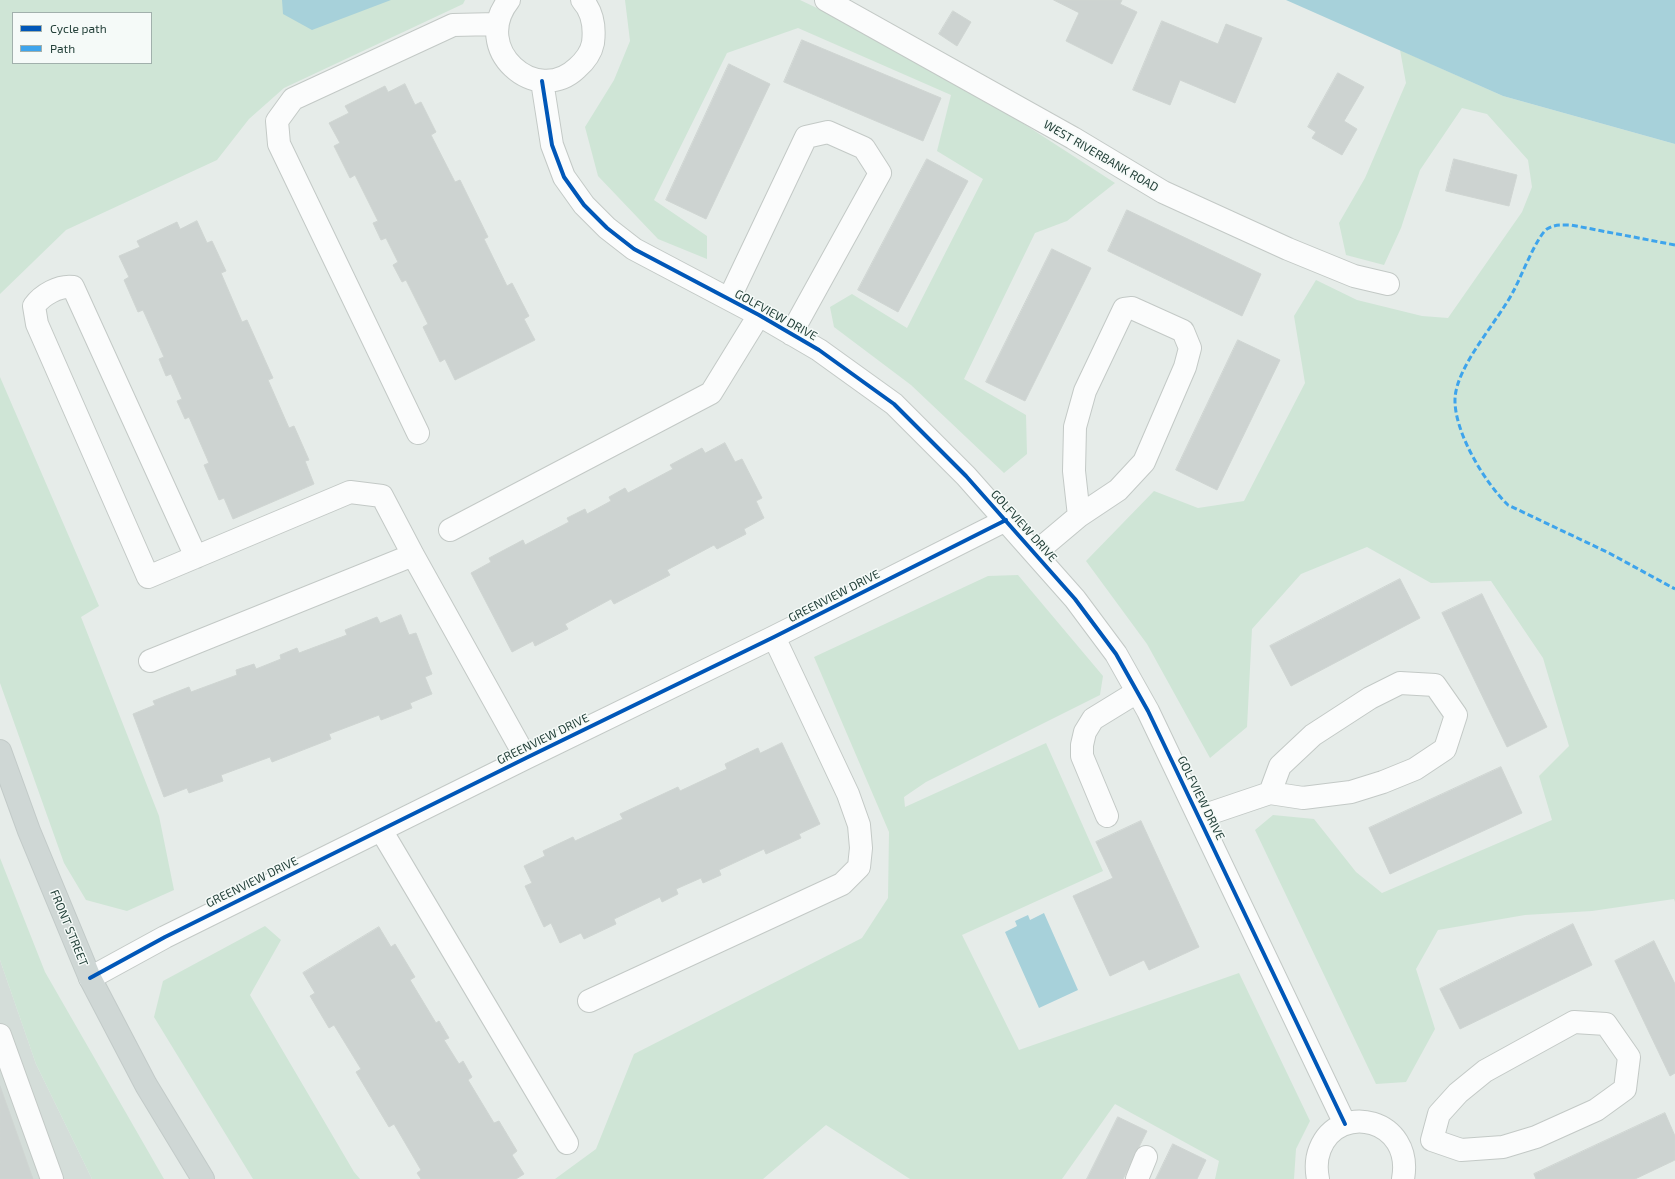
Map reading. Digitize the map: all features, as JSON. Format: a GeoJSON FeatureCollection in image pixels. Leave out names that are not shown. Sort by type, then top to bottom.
{"type":"FeatureCollection","features":[{"type":"Feature","properties":{"kind":"main road","name":"FRONT STREET"},"geometry":{"type":"LineString","coordinates":[[0,751],[29,831],[90,978],[146,1085],[204,1179]]}},
{"type":"Feature","properties":{"kind":"street"},"geometry":{"type":"LineString","coordinates":[[509,0],[502,8],[497,24],[497,40],[502,55],[513,68],[526,77],[542,80],[558,79],[572,72],[584,62],[592,47],[595,32],[592,16],[582,0]]}},
{"type":"Feature","properties":{"kind":"street","name":"WEST RIVERBANK ROAD"},"geometry":{"type":"LineString","coordinates":[[826,0],[1073,138],[1163,192],[1296,252],[1354,276],[1388,284]]}},
{"type":"Feature","properties":{"kind":"street"},"geometry":{"type":"LineString","coordinates":[[418,433],[279,144],[277,121],[293,99],[453,25],[497,24]]}},
{"type":"Feature","properties":{"kind":"street","name":"GOLFVIEW DRIVE"},"geometry":{"type":"LineString","coordinates":[[542,80],[552,144],[564,176],[584,205],[607,228],[634,249],[759,315],[819,350],[894,404],[966,476],[1075,599],[1116,654],[1137,692],[1199,817],[1346,1124]]}},
{"type":"Feature","properties":{"kind":"street"},"geometry":{"type":"LineString","coordinates":[[729,299],[806,136],[828,132],[864,148],[880,173],[791,334]]}},
{"type":"Feature","properties":{"kind":"street"},"geometry":{"type":"LineString","coordinates":[[196,557],[73,287],[66,286],[41,297],[34,306],[37,324],[148,576],[196,557],[350,492],[382,496],[413,555],[526,758]]}},
{"type":"Feature","properties":{"kind":"street"},"geometry":{"type":"LineString","coordinates":[[1035,553],[1078,516],[1118,490],[1144,462],[1185,367],[1190,348],[1183,331],[1132,308],[1124,309],[1099,359],[1086,391],[1075,427],[1074,471],[1078,516]]}},
{"type":"Feature","properties":{"kind":"street"},"geometry":{"type":"LineString","coordinates":[[450,530],[711,393],[759,315]]}},
{"type":"Feature","properties":{"kind":"street","name":"GREENVIEW DRIVE"},"geometry":{"type":"LineString","coordinates":[[90,978],[165,937],[774,637],[1006,520]]}},
{"type":"Feature","properties":{"kind":"street"},"geometry":{"type":"LineString","coordinates":[[150,661],[413,555]]}},
{"type":"Feature","properties":{"kind":"street"},"geometry":{"type":"LineString","coordinates":[[589,1001],[842,884],[859,867],[861,848],[859,825],[848,794],[774,637]]}},
{"type":"Feature","properties":{"kind":"street"},"geometry":{"type":"LineString","coordinates":[[1199,817],[1270,793],[1303,798],[1351,792],[1383,782],[1415,769],[1445,749],[1456,715],[1435,685],[1400,683],[1370,698],[1313,735],[1280,766],[1270,793]]}},
{"type":"Feature","properties":{"kind":"street"},"geometry":{"type":"LineString","coordinates":[[1107,816],[1082,756],[1082,745],[1085,732],[1093,720],[1137,692]]}},
{"type":"Feature","properties":{"kind":"street"},"geometry":{"type":"LineString","coordinates":[[381,830],[567,1143]]}},
{"type":"Feature","properties":{"kind":"street"},"geometry":{"type":"LineString","coordinates":[[1404,1153],[1432,1140],[1461,1150],[1503,1147],[1536,1137],[1596,1110],[1625,1089],[1629,1057],[1606,1024],[1574,1022],[1486,1072],[1458,1093],[1439,1114],[1432,1140]]}},
{"type":"Feature","properties":{"kind":"street"},"geometry":{"type":"LineString","coordinates":[[0,1035],[52,1179]]}},
{"type":"Feature","properties":{"kind":"street"},"geometry":{"type":"LineString","coordinates":[[1318,1179],[1316,1171],[1317,1156],[1323,1142],[1332,1131],[1346,1124],[1360,1122],[1374,1123],[1387,1130],[1397,1140],[1404,1153],[1405,1168],[1403,1179]]}},
{"type":"Feature","properties":{"kind":"street"},"geometry":{"type":"LineString","coordinates":[[1137,1179],[1146,1157]]}},
{"type":"Feature","properties":{"kind":"shaded area"},"geometry":{"type":"Polygon","coordinates":[[[0,960],[36,1064],[92,1179],[0,1179],[0,960]]]}},
{"type":"Feature","properties":{"kind":"green space"},"geometry":{"type":"Polygon","coordinates":[[[0,0],[465,0],[463,4],[284,88],[249,119],[217,160],[66,230],[0,294],[0,0]]]}},
{"type":"Feature","properties":{"kind":"green space"},"geometry":{"type":"Polygon","coordinates":[[[625,0],[800,0],[838,18],[1007,113],[1115,183],[1067,221],[1035,233],[964,379],[1026,415],[1027,454],[1004,473],[911,385],[834,327],[830,307],[852,294],[907,328],[983,179],[937,151],[951,95],[798,28],[727,53],[654,200],[707,236],[707,259],[658,239],[598,176],[585,127],[614,80],[630,41],[625,0]]]}},
{"type":"Feature","properties":{"kind":"green space"},"geometry":{"type":"Polygon","coordinates":[[[1400,50],[1503,96],[1675,144],[1675,902],[1674,899],[1592,911],[1525,915],[1438,930],[1416,969],[1435,1029],[1406,1082],[1376,1084],[1255,830],[1273,815],[1314,819],[1356,872],[1382,893],[1552,820],[1539,776],[1569,746],[1543,658],[1491,581],[1431,583],[1367,547],[1301,574],[1252,629],[1247,727],[1210,758],[1147,644],[1086,561],[1154,491],[1198,508],[1244,501],[1305,383],[1294,316],[1316,280],[1357,300],[1422,316],[1448,318],[1522,212],[1532,187],[1528,160],[1487,114],[1462,108],[1420,170],[1401,228],[1384,265],[1346,255],[1339,223],[1365,178],[1406,83],[1400,50]]]}},
{"type":"Feature","properties":{"kind":"green space"},"geometry":{"type":"Polygon","coordinates":[[[0,377],[99,606],[81,617],[159,816],[174,890],[127,911],[86,900],[64,863],[0,683],[0,377]]]}},
{"type":"Feature","properties":{"kind":"green space"},"geometry":{"type":"Polygon","coordinates":[[[1018,575],[1103,676],[1100,695],[926,782],[904,797],[905,807],[1046,743],[1103,871],[962,935],[1019,1050],[1239,973],[1310,1121],[1296,1149],[1294,1179],[1215,1179],[1219,1161],[1115,1104],[1062,1179],[910,1179],[826,1125],[763,1179],[555,1179],[596,1149],[634,1054],[862,938],[888,898],[889,832],[814,657],[988,576],[1018,575]]]}},
{"type":"Feature","properties":{"kind":"green space"},"geometry":{"type":"Polygon","coordinates":[[[0,858],[45,972],[164,1179],[92,1179],[36,1064],[0,960],[0,858]]]}},
{"type":"Feature","properties":{"kind":"green space"},"geometry":{"type":"Polygon","coordinates":[[[265,926],[281,940],[250,995],[354,1172],[360,1179],[253,1179],[154,1017],[163,981],[265,926]]]}},
{"type":"Feature","properties":{"kind":"water"},"geometry":{"type":"Polygon","coordinates":[[[282,0],[391,0],[312,30],[283,14],[282,0]]]}},
{"type":"Feature","properties":{"kind":"water"},"geometry":{"type":"Polygon","coordinates":[[[1286,0],[1675,0],[1675,144],[1503,96],[1286,0]]]}},
{"type":"Feature","properties":{"kind":"water"},"geometry":{"type":"Polygon","coordinates":[[[1044,913],[1078,990],[1039,1008],[1005,932],[1017,926],[1015,921],[1028,915],[1030,920],[1044,913]]]}},
{"type":"Feature","properties":{"kind":"building"},"geometry":{"type":"Polygon","coordinates":[[[1054,0],[1122,0],[1120,4],[1137,12],[1112,64],[1066,41],[1079,13],[1054,0]]]}},
{"type":"Feature","properties":{"kind":"building"},"geometry":{"type":"Polygon","coordinates":[[[953,11],[971,22],[957,46],[939,34],[953,11]]]}},
{"type":"Feature","properties":{"kind":"building"},"geometry":{"type":"Polygon","coordinates":[[[1162,21],[1218,44],[1226,24],[1262,38],[1235,103],[1180,80],[1170,105],[1133,90],[1162,21]]]}},
{"type":"Feature","properties":{"kind":"building"},"geometry":{"type":"Polygon","coordinates":[[[802,40],[941,98],[923,141],[784,82],[802,40]]]}},
{"type":"Feature","properties":{"kind":"building"},"geometry":{"type":"Polygon","coordinates":[[[729,64],[770,84],[706,219],[666,200],[729,64]]]}},
{"type":"Feature","properties":{"kind":"building"},"geometry":{"type":"Polygon","coordinates":[[[1338,73],[1364,87],[1344,121],[1357,129],[1342,155],[1312,138],[1316,132],[1308,127],[1338,73]]]}},
{"type":"Feature","properties":{"kind":"building"},"geometry":{"type":"Polygon","coordinates":[[[405,84],[415,105],[421,102],[436,132],[431,135],[455,182],[460,180],[488,237],[484,239],[507,286],[512,283],[529,316],[524,319],[535,340],[455,380],[445,359],[440,362],[423,327],[428,324],[406,280],[402,282],[393,265],[398,262],[386,238],[381,240],[373,223],[378,221],[355,175],[350,178],[334,146],[340,143],[329,123],[349,113],[345,106],[385,86],[388,92],[405,84]]]}},
{"type":"Feature","properties":{"kind":"building"},"geometry":{"type":"Polygon","coordinates":[[[927,159],[968,181],[898,312],[858,290],[927,159]]]}},
{"type":"Feature","properties":{"kind":"building"},"geometry":{"type":"Polygon","coordinates":[[[1454,159],[1517,175],[1509,206],[1446,191],[1454,159]]]}},
{"type":"Feature","properties":{"kind":"building"},"geometry":{"type":"Polygon","coordinates":[[[1127,210],[1261,274],[1242,316],[1108,251],[1127,210]]]}},
{"type":"Feature","properties":{"kind":"building"},"geometry":{"type":"Polygon","coordinates":[[[197,221],[207,243],[212,241],[226,271],[221,273],[242,322],[247,320],[273,378],[268,380],[289,428],[294,426],[309,460],[305,461],[314,484],[233,519],[224,498],[219,500],[204,465],[209,463],[189,417],[185,419],[177,401],[182,399],[171,374],[166,376],[159,359],[164,357],[143,310],[138,312],[124,280],[129,277],[119,256],[140,247],[137,241],[177,222],[180,229],[197,221]]]}},
{"type":"Feature","properties":{"kind":"building"},"geometry":{"type":"Polygon","coordinates":[[[1052,249],[1091,268],[1025,401],[986,382],[1052,249]]]}},
{"type":"Feature","properties":{"kind":"building"},"geometry":{"type":"Polygon","coordinates":[[[1238,340],[1280,360],[1217,490],[1176,470],[1238,340]]]}},
{"type":"Feature","properties":{"kind":"building"},"geometry":{"type":"Polygon","coordinates":[[[725,443],[735,462],[742,459],[762,498],[756,501],[764,518],[744,529],[746,534],[717,549],[714,545],[667,570],[670,575],[614,604],[611,599],[565,624],[568,629],[535,646],[533,641],[512,652],[471,573],[491,562],[489,558],[523,540],[525,545],[569,522],[567,518],[585,509],[587,514],[611,501],[609,497],[625,488],[628,493],[673,469],[670,465],[702,448],[705,453],[725,443]]]}},
{"type":"Feature","properties":{"kind":"building"},"geometry":{"type":"Polygon","coordinates":[[[1400,579],[1420,618],[1291,686],[1270,646],[1400,579]]]}},
{"type":"Feature","properties":{"kind":"building"},"geometry":{"type":"Polygon","coordinates":[[[1482,594],[1547,727],[1507,747],[1442,613],[1482,594]]]}},
{"type":"Feature","properties":{"kind":"building"},"geometry":{"type":"Polygon","coordinates":[[[401,615],[409,635],[416,633],[432,674],[425,677],[432,694],[410,703],[412,708],[381,720],[379,715],[329,734],[331,739],[272,762],[270,757],[221,775],[223,781],[189,793],[187,788],[164,797],[133,714],[155,705],[153,701],[189,687],[191,692],[237,675],[236,670],[254,664],[256,669],[281,659],[280,655],[297,648],[299,653],[347,635],[345,630],[377,617],[380,623],[401,615]]]}},
{"type":"Feature","properties":{"kind":"building"},"geometry":{"type":"Polygon","coordinates":[[[782,743],[820,824],[799,834],[801,838],[766,854],[764,849],[719,870],[721,875],[703,883],[701,878],[676,889],[678,894],[662,902],[660,897],[614,919],[616,924],[584,939],[581,933],[560,943],[551,923],[544,927],[525,886],[532,883],[524,866],[545,856],[543,851],[573,837],[575,841],[623,819],[620,814],[678,787],[680,791],[727,769],[725,764],[758,748],[760,753],[782,743]]]}},
{"type":"Feature","properties":{"kind":"building"},"geometry":{"type":"Polygon","coordinates":[[[1501,767],[1522,813],[1390,874],[1369,828],[1501,767]]]}},
{"type":"Feature","properties":{"kind":"building"},"geometry":{"type":"Polygon","coordinates":[[[1141,821],[1199,947],[1149,970],[1144,960],[1110,976],[1073,896],[1113,878],[1096,842],[1141,821]]]}},
{"type":"Feature","properties":{"kind":"building"},"geometry":{"type":"Polygon","coordinates":[[[1573,924],[1592,965],[1460,1029],[1440,989],[1573,924]]]}},
{"type":"Feature","properties":{"kind":"building"},"geometry":{"type":"Polygon","coordinates":[[[379,927],[391,947],[395,944],[415,977],[410,980],[436,1023],[439,1021],[449,1038],[444,1040],[459,1064],[463,1061],[472,1077],[468,1080],[494,1123],[499,1121],[517,1151],[512,1155],[524,1174],[516,1179],[421,1179],[417,1173],[421,1170],[394,1124],[389,1127],[356,1072],[361,1069],[334,1025],[329,1028],[310,996],[315,993],[303,973],[379,927]]]}},
{"type":"Feature","properties":{"kind":"building"},"geometry":{"type":"Polygon","coordinates":[[[1654,941],[1675,984],[1675,1073],[1670,1076],[1615,961],[1654,941]]]}},
{"type":"Feature","properties":{"kind":"building"},"geometry":{"type":"Polygon","coordinates":[[[0,1086],[33,1179],[0,1179],[0,1086]]]}},
{"type":"Feature","properties":{"kind":"building"},"geometry":{"type":"Polygon","coordinates":[[[1665,1113],[1675,1136],[1675,1160],[1635,1179],[1536,1179],[1534,1174],[1665,1113]]]}},
{"type":"Feature","properties":{"kind":"building"},"geometry":{"type":"Polygon","coordinates":[[[1118,1117],[1147,1131],[1123,1179],[1087,1179],[1118,1117]]]}},
{"type":"Feature","properties":{"kind":"building"},"geometry":{"type":"Polygon","coordinates":[[[1173,1144],[1206,1160],[1197,1179],[1156,1179],[1173,1144]]]}},
{"type":"Feature","properties":{"kind":"marked path"},"geometry":{"type":"LineString","coordinates":[[1675,245],[1571,225],[1562,225],[1547,229],[1534,248],[1507,302],[1470,358],[1457,386],[1455,399],[1456,412],[1460,426],[1472,456],[1490,484],[1508,505],[1609,553],[1675,589]]}},
{"type":"Feature","properties":{"kind":"cycle path"},"geometry":{"type":"LineString","coordinates":[[542,81],[552,145],[564,177],[584,205],[607,228],[634,249],[759,315],[819,350],[894,404],[966,476],[1075,599],[1116,654],[1148,711],[1345,1124]]}},
{"type":"Feature","properties":{"kind":"cycle path"},"geometry":{"type":"LineString","coordinates":[[90,978],[165,937],[774,637],[1006,520]]}}]}
